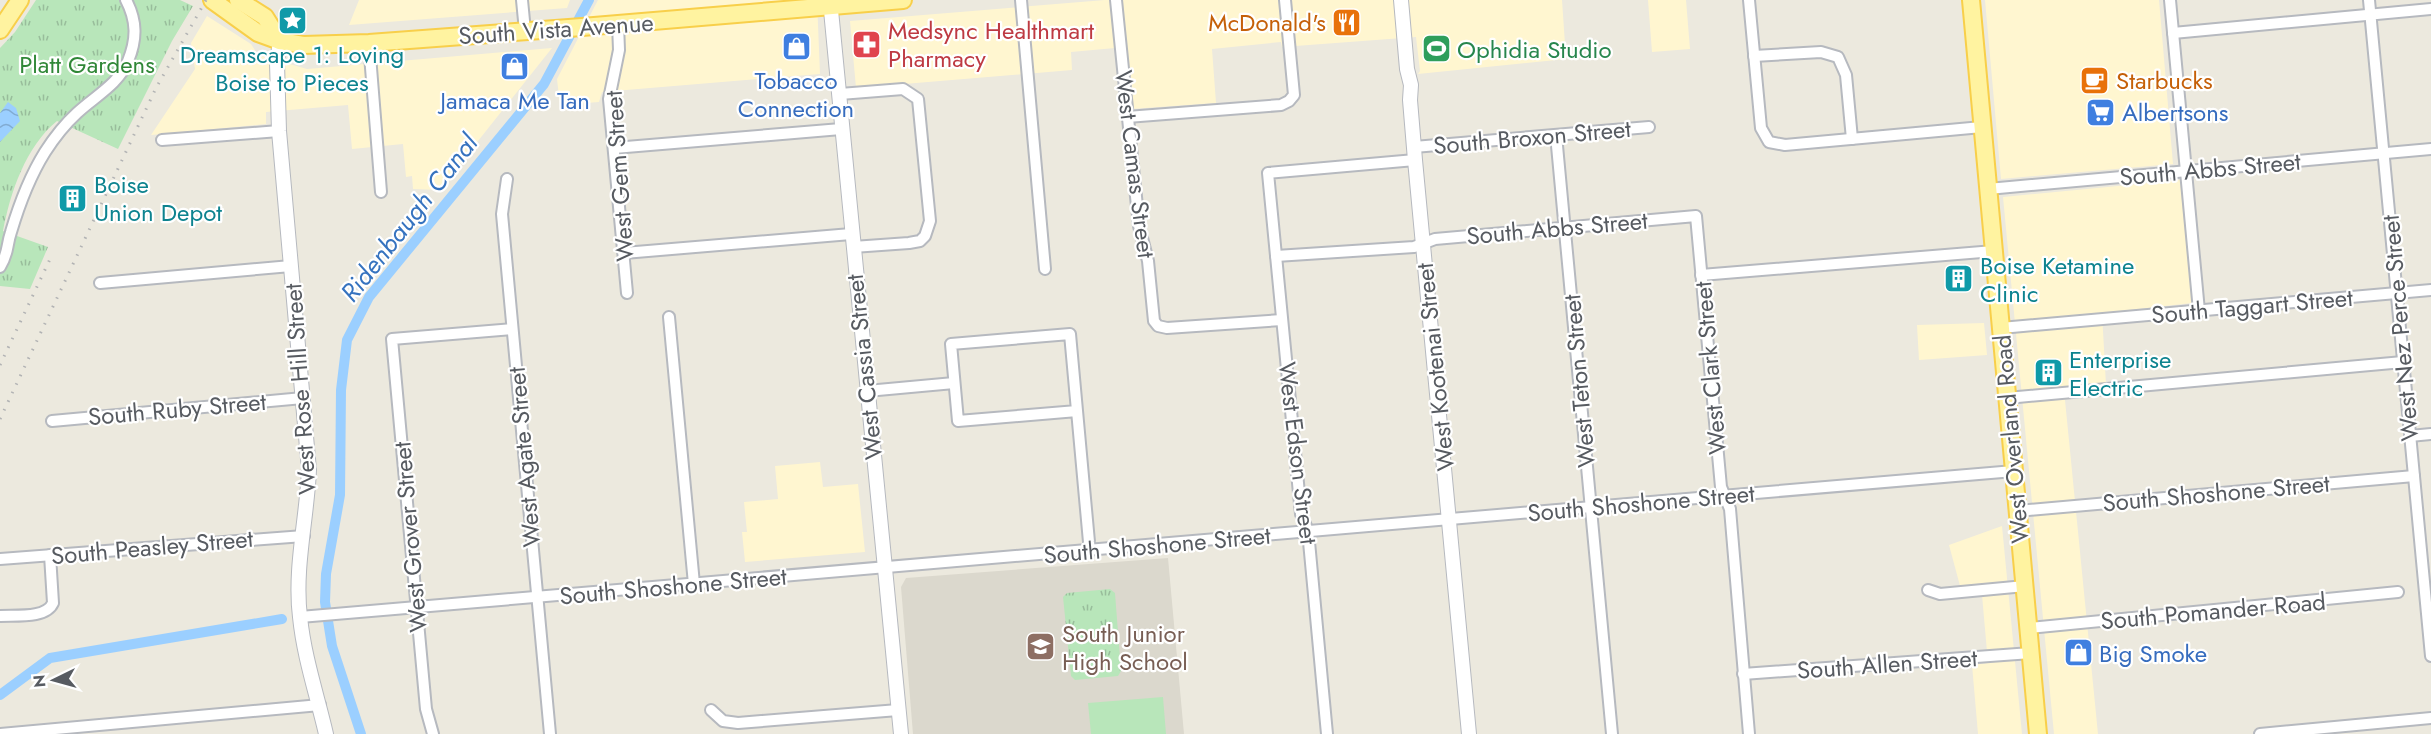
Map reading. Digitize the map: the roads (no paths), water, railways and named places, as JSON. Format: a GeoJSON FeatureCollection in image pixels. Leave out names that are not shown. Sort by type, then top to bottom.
{"type":"FeatureCollection","features":[{"type":"Feature","properties":{"kind":"main road"},"geometry":{"type":"LineString","coordinates":[[0,30],[20,0]]}},
{"type":"Feature","properties":{"kind":"main road","name":"South Vista Avenue"},"geometry":{"type":"LineString","coordinates":[[212,0],[258,33],[280,41],[303,45],[369,43],[618,24],[831,3],[903,0]]}},
{"type":"Feature","properties":{"kind":"main road"},"geometry":{"type":"LineString","coordinates":[[238,0],[265,17],[280,41]]}},
{"type":"Feature","properties":{"kind":"main road","name":"West Overland Road"},"geometry":{"type":"LineString","coordinates":[[1969,3],[2038,734]]}},
{"type":"Feature","properties":{"kind":"street"},"geometry":{"type":"LineString","coordinates":[[0,267],[8,255],[10,235],[27,188],[44,153],[76,114],[118,79],[128,63],[134,40],[135,22],[126,0]]}},
{"type":"Feature","properties":{"kind":"street"},"geometry":{"type":"LineString","coordinates":[[522,0],[525,31]]}},
{"type":"Feature","properties":{"kind":"street"},"geometry":{"type":"LineString","coordinates":[[1021,0],[1045,269]]}},
{"type":"Feature","properties":{"kind":"street","name":"West Camas Street"},"geometry":{"type":"LineString","coordinates":[[1116,0],[1139,226],[1148,261],[1152,315],[1158,326],[1167,328],[1282,320]]}},
{"type":"Feature","properties":{"kind":"street"},"geometry":{"type":"LineString","coordinates":[[1127,117],[1281,105],[1289,101],[1294,95],[1285,0]]}},
{"type":"Feature","properties":{"kind":"street","name":"West Kootenai Street"},"geometry":{"type":"LineString","coordinates":[[1401,0],[1407,69],[1411,85],[1410,100],[1469,734]]}},
{"type":"Feature","properties":{"kind":"street"},"geometry":{"type":"LineString","coordinates":[[1749,0],[1761,128],[1769,142],[1785,145],[1982,127]]}},
{"type":"Feature","properties":{"kind":"street"},"geometry":{"type":"LineString","coordinates":[[2170,0],[2199,310]]}},
{"type":"Feature","properties":{"kind":"street","name":"West Nez Perce Street"},"geometry":{"type":"LineString","coordinates":[[2368,0],[2414,476],[2427,582],[2431,656]]}},
{"type":"Feature","properties":{"kind":"street","name":"West Cassia Street"},"geometry":{"type":"LineString","coordinates":[[831,3],[841,129],[901,734]]}},
{"type":"Feature","properties":{"kind":"street"},"geometry":{"type":"LineString","coordinates":[[2173,33],[2431,9]]}},
{"type":"Feature","properties":{"kind":"street","name":"West Gem Street"},"geometry":{"type":"LineString","coordinates":[[618,24],[619,50],[609,99],[627,293]]}},
{"type":"Feature","properties":{"kind":"street","name":"West Rose Hill Street"},"geometry":{"type":"LineString","coordinates":[[280,41],[277,63],[279,130],[309,470],[299,589],[300,617],[326,734]]}},
{"type":"Feature","properties":{"kind":"street"},"geometry":{"type":"LineString","coordinates":[[369,43],[381,192]]}},
{"type":"Feature","properties":{"kind":"street"},"geometry":{"type":"LineString","coordinates":[[1754,56],[1821,52],[1838,57],[1846,75],[1852,139]]}},
{"type":"Feature","properties":{"kind":"street"},"geometry":{"type":"LineString","coordinates":[[624,253],[852,241],[909,243],[920,241],[925,236],[930,221],[918,99],[903,89],[840,94]]}},
{"type":"Feature","properties":{"kind":"street","name":"South Broxon Street"},"geometry":{"type":"LineString","coordinates":[[1269,172],[1556,135],[1649,127]]}},
{"type":"Feature","properties":{"kind":"street"},"geometry":{"type":"LineString","coordinates":[[614,148],[841,129]]}},
{"type":"Feature","properties":{"kind":"street"},"geometry":{"type":"LineString","coordinates":[[162,140],[279,130]]}},
{"type":"Feature","properties":{"kind":"street","name":"West Teton Street"},"geometry":{"type":"LineString","coordinates":[[1556,135],[1612,734]]}},
{"type":"Feature","properties":{"kind":"street","name":"South Abbs Street"},"geometry":{"type":"LineString","coordinates":[[1988,189],[2431,149]]}},
{"type":"Feature","properties":{"kind":"street","name":"West Edson Street"},"geometry":{"type":"LineString","coordinates":[[1269,172],[1301,514],[1308,531],[1327,734]]}},
{"type":"Feature","properties":{"kind":"street","name":"West Agate Street"},"geometry":{"type":"LineString","coordinates":[[507,180],[502,213],[550,734]]}},
{"type":"Feature","properties":{"kind":"street","name":"South Abbs Street"},"geometry":{"type":"LineString","coordinates":[[1276,256],[1414,247],[1435,239],[1696,216]]}},
{"type":"Feature","properties":{"kind":"street","name":"West Clark Street"},"geometry":{"type":"LineString","coordinates":[[1696,216],[1721,487],[1730,509],[1749,734]]}},
{"type":"Feature","properties":{"kind":"street"},"geometry":{"type":"LineString","coordinates":[[1701,275],[1994,251]]}},
{"type":"Feature","properties":{"kind":"street"},"geometry":{"type":"LineString","coordinates":[[100,284],[291,266]]}},
{"type":"Feature","properties":{"kind":"street","name":"South Taggart Street"},"geometry":{"type":"LineString","coordinates":[[2001,328],[2431,290]]}},
{"type":"Feature","properties":{"kind":"street"},"geometry":{"type":"LineString","coordinates":[[669,317],[694,584]]}},
{"type":"Feature","properties":{"kind":"street","name":"West Grover Street"},"geometry":{"type":"LineString","coordinates":[[433,734],[426,709],[392,339],[512,329]]}},
{"type":"Feature","properties":{"kind":"street"},"geometry":{"type":"LineString","coordinates":[[1077,411],[958,421],[951,344],[1070,334],[1090,550]]}},
{"type":"Feature","properties":{"kind":"street"},"geometry":{"type":"LineString","coordinates":[[2007,398],[2403,362]]}},
{"type":"Feature","properties":{"kind":"street"},"geometry":{"type":"LineString","coordinates":[[867,391],[954,383]]}},
{"type":"Feature","properties":{"kind":"street","name":"South Ruby Street"},"geometry":{"type":"LineString","coordinates":[[52,420],[303,398]]}},
{"type":"Feature","properties":{"kind":"street"},"geometry":{"type":"LineString","coordinates":[[2410,436],[2431,434]]}},
{"type":"Feature","properties":{"kind":"street","name":"South Shoshone Street"},"geometry":{"type":"LineString","coordinates":[[300,617],[2014,471]]}},
{"type":"Feature","properties":{"kind":"street","name":"South Shoshone Street"},"geometry":{"type":"LineString","coordinates":[[2018,511],[2414,476]]}},
{"type":"Feature","properties":{"kind":"street","name":"South Peasley Street"},"geometry":{"type":"LineString","coordinates":[[0,559],[304,536]]}},
{"type":"Feature","properties":{"kind":"street"},"geometry":{"type":"LineString","coordinates":[[0,616],[42,613],[51,608],[53,603],[50,555]]}},
{"type":"Feature","properties":{"kind":"street"},"geometry":{"type":"LineString","coordinates":[[1928,591],[1940,594],[2025,586]]}},
{"type":"Feature","properties":{"kind":"street","name":"South Pomander Road"},"geometry":{"type":"LineString","coordinates":[[2029,628],[2398,592]]}},
{"type":"Feature","properties":{"kind":"street","name":"South Allen Street"},"geometry":{"type":"LineString","coordinates":[[1743,674],[2031,653]]}},
{"type":"Feature","properties":{"kind":"street"},"geometry":{"type":"LineString","coordinates":[[0,734],[320,705]]}},
{"type":"Feature","properties":{"kind":"street"},"geometry":{"type":"LineString","coordinates":[[711,710],[723,721],[738,723],[898,710]]}},
{"type":"Feature","properties":{"kind":"street"},"geometry":{"type":"LineString","coordinates":[[2260,734],[2431,718]]}},
{"type":"Feature","properties":{"kind":"water"},"geometry":{"type":"Polygon","coordinates":[[[8,102],[16,108],[20,121],[0,142],[0,113],[8,102]]]}},
{"type":"Feature","properties":{"kind":"waterway","name":"Ridenbaugh Canal"},"geometry":{"type":"LineString","coordinates":[[361,734],[332,646],[325,602],[326,574],[340,495],[341,390],[347,340],[369,297],[544,84],[589,0]]}},
{"type":"Feature","properties":{"kind":"waterway"},"geometry":{"type":"LineString","coordinates":[[0,695],[50,658],[282,619]]}},
{"type":"Feature","properties":{"kind":"railway"},"geometry":{"type":"LineString","coordinates":[[0,419],[156,88],[206,0]]}},
{"type":"Feature","properties":{"kind":"railway"},"geometry":{"type":"LineString","coordinates":[[0,365],[51,257]]}},
{"type":"Feature","properties":{"kind":"place","name":"Dreamscape 1: Loving Boise to Pieces"},"geometry":{"type":"Point","coordinates":[292,21]}},
{"type":"Feature","properties":{"kind":"place","name":"McDonald's"},"geometry":{"type":"Point","coordinates":[1347,22]}},
{"type":"Feature","properties":{"kind":"place","name":"Medsync Healthmart Pharmacy"},"geometry":{"type":"Point","coordinates":[867,44]}},
{"type":"Feature","properties":{"kind":"place","name":"Tobacco Connection"},"geometry":{"type":"Point","coordinates":[796,47]}},
{"type":"Feature","properties":{"kind":"place","name":"Ophidia Studio"},"geometry":{"type":"Point","coordinates":[1436,49]}},
{"type":"Feature","properties":{"kind":"place","name":"Jamaca Me Tan"},"geometry":{"type":"Point","coordinates":[515,67]}},
{"type":"Feature","properties":{"kind":"place","name":"Starbucks"},"geometry":{"type":"Point","coordinates":[2095,80]}},
{"type":"Feature","properties":{"kind":"place","name":"Albertsons"},"geometry":{"type":"Point","coordinates":[2101,112]}},
{"type":"Feature","properties":{"kind":"place","name":"Boise Union Depot"},"geometry":{"type":"Point","coordinates":[73,198]}},
{"type":"Feature","properties":{"kind":"place","name":"Boise Ketamine Clinic"},"geometry":{"type":"Point","coordinates":[1959,279]}},
{"type":"Feature","properties":{"kind":"place","name":"Enterprise Electric"},"geometry":{"type":"Point","coordinates":[2048,373]}},
{"type":"Feature","properties":{"kind":"place","name":"South Junior High School"},"geometry":{"type":"Point","coordinates":[1041,647]}},
{"type":"Feature","properties":{"kind":"place","name":"Big Smoke"},"geometry":{"type":"Point","coordinates":[2078,653]}},
{"type":"Feature","properties":{"kind":"park label","name":"Platt Gardens"},"geometry":{"type":"Point","coordinates":[87,64]}}]}
